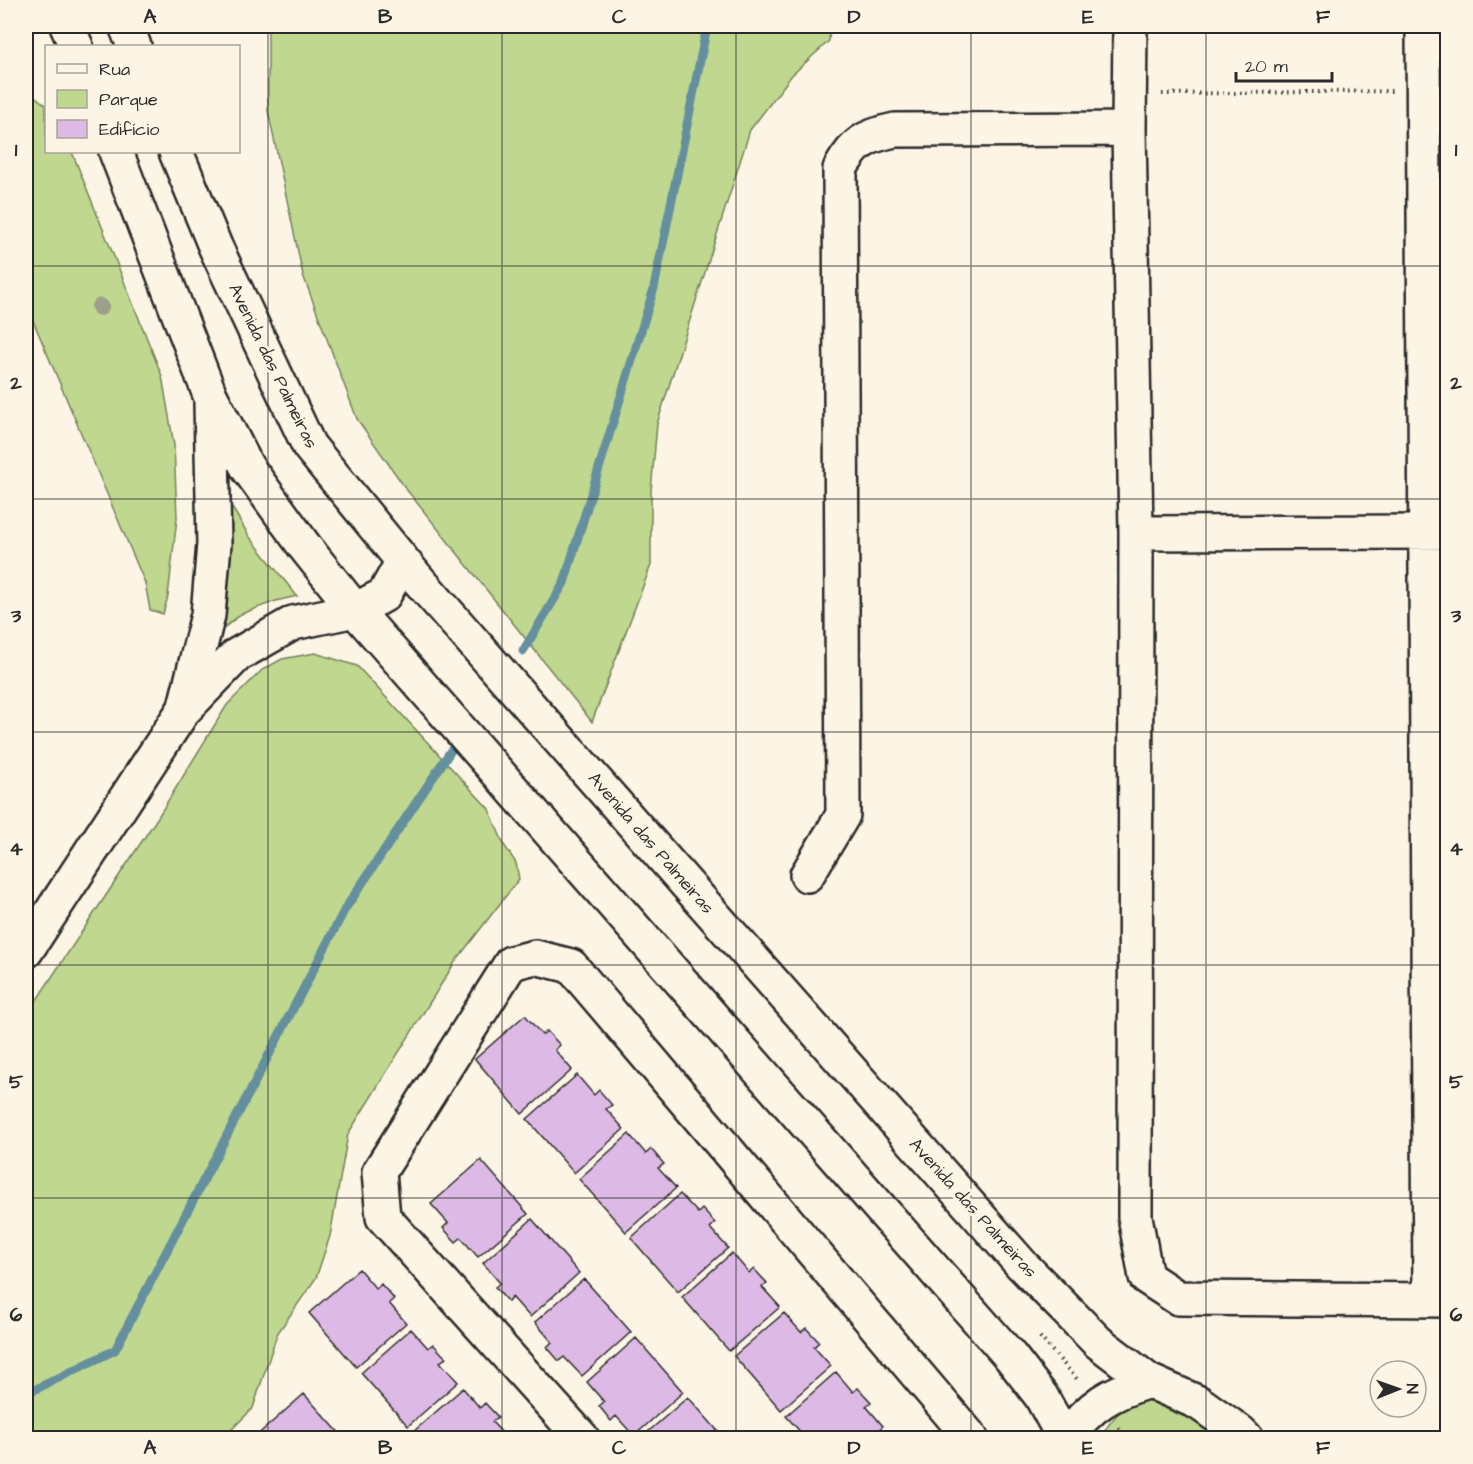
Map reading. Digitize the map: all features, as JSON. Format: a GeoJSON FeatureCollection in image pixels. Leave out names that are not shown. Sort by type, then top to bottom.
{"type":"FeatureCollection","features":[{"type":"Feature","properties":{"kind":"street"},"geometry":{"type":"LineString","coordinates":[[67,26],[76,45]]}},
{"type":"Feature","properties":{"kind":"street"},"geometry":{"type":"LineString","coordinates":[[126,26],[134,45]]}},
{"type":"Feature","properties":{"kind":"street"},"geometry":{"type":"LineString","coordinates":[[1130,26],[1129,129],[1136,533],[1135,1217],[1146,1277],[1178,1298],[1439,1300],[1436,532],[1423,26]]}},
{"type":"Feature","properties":{"kind":"street"},"geometry":{"type":"LineString","coordinates":[[807,875],[843,816],[840,169],[850,152],[864,140],[876,134],[895,130],[1129,129]]}},
{"type":"Feature","properties":{"kind":"street"},"geometry":{"type":"LineString","coordinates":[[116,153],[210,395],[247,467],[305,547],[355,610],[1010,1356],[1041,1396],[1065,1438],[1093,1407],[1120,1390],[1149,1381]]}},
{"type":"Feature","properties":{"kind":"street","name":"Avenida das Palmeiras"},"geometry":{"type":"LineString","coordinates":[[176,153],[214,246],[309,446],[403,561],[1022,1265],[1098,1342],[1149,1381],[1199,1403],[1246,1438]]}},
{"type":"Feature","properties":{"kind":"street"},"geometry":{"type":"LineString","coordinates":[[183,711],[208,615],[214,544],[210,395]]}},
{"type":"Feature","properties":{"kind":"street"},"geometry":{"type":"LineString","coordinates":[[1136,533],[1436,532]]}},
{"type":"Feature","properties":{"kind":"street"},"geometry":{"type":"LineString","coordinates":[[26,951],[183,711],[237,655],[293,623],[355,610],[384,595],[403,561]]}},
{"type":"Feature","properties":{"kind":"street"},"geometry":{"type":"LineString","coordinates":[[582,1438],[383,1217],[379,1172],[512,963],[535,957],[572,966],[971,1438]]}},
{"type":"Feature","properties":{"kind":"path"},"geometry":{"type":"LineString","coordinates":[[1129,94],[1423,90]]}},
{"type":"Feature","properties":{"kind":"green space"},"geometry":{"type":"Polygon","coordinates":[[[268,26],[830,26],[829,41],[792,75],[750,130],[657,424],[651,491],[651,565],[592,722],[406,489],[357,419],[303,275],[268,111],[268,26]]]}},
{"type":"Feature","properties":{"kind":"green space"},"geometry":{"type":"Polygon","coordinates":[[[26,78],[32,94],[45,104],[45,153],[72,153],[162,376],[174,445],[177,518],[168,596],[163,614],[150,610],[145,583],[26,304],[26,78]]]}},
{"type":"Feature","properties":{"kind":"green space"},"geometry":{"type":"Polygon","coordinates":[[[230,504],[249,536],[297,596],[241,614],[213,637],[229,540],[230,504]]]}},
{"type":"Feature","properties":{"kind":"green space"},"geometry":{"type":"Polygon","coordinates":[[[315,653],[357,666],[489,809],[504,845],[516,863],[519,879],[455,962],[348,1134],[330,1236],[316,1278],[277,1334],[253,1408],[223,1438],[26,1438],[26,1016],[158,817],[227,705],[262,670],[282,659],[315,653]]]}},
{"type":"Feature","properties":{"kind":"green space"},"geometry":{"type":"Polygon","coordinates":[[[1158,1396],[1227,1438],[1101,1438],[1111,1422],[1124,1409],[1140,1400],[1158,1396]]]}},
{"type":"Feature","properties":{"kind":"building"},"geometry":{"type":"Polygon","coordinates":[[[525,1015],[542,1035],[547,1031],[560,1045],[555,1050],[572,1070],[522,1114],[475,1059],[525,1015]]]}},
{"type":"Feature","properties":{"kind":"building"},"geometry":{"type":"Polygon","coordinates":[[[577,1075],[594,1095],[599,1090],[612,1105],[606,1109],[624,1129],[574,1173],[527,1119],[577,1075]]]}},
{"type":"Feature","properties":{"kind":"building"},"geometry":{"type":"Polygon","coordinates":[[[629,1134],[646,1154],[651,1149],[664,1164],[658,1168],[676,1188],[626,1232],[579,1179],[629,1134]]]}},
{"type":"Feature","properties":{"kind":"building"},"geometry":{"type":"Polygon","coordinates":[[[481,1160],[528,1214],[478,1257],[461,1238],[456,1242],[443,1228],[448,1223],[431,1204],[481,1160]]]}},
{"type":"Feature","properties":{"kind":"building"},"geometry":{"type":"Polygon","coordinates":[[[680,1194],[698,1213],[702,1209],[715,1223],[710,1228],[728,1248],[678,1292],[631,1238],[680,1194]]]}},
{"type":"Feature","properties":{"kind":"building"},"geometry":{"type":"Polygon","coordinates":[[[532,1219],[579,1273],[530,1317],[512,1297],[508,1302],[495,1287],[500,1283],[483,1263],[532,1219]]]}},
{"type":"Feature","properties":{"kind":"building"},"geometry":{"type":"Polygon","coordinates":[[[732,1253],[749,1273],[754,1269],[767,1283],[762,1287],[780,1307],[729,1351],[682,1297],[732,1253]]]}},
{"type":"Feature","properties":{"kind":"building"},"geometry":{"type":"Polygon","coordinates":[[[359,1269],[376,1289],[381,1284],[394,1299],[389,1303],[406,1323],[356,1367],[309,1313],[359,1269]]]}},
{"type":"Feature","properties":{"kind":"building"},"geometry":{"type":"Polygon","coordinates":[[[584,1279],[631,1332],[582,1376],[564,1357],[559,1361],[547,1347],[552,1342],[535,1322],[584,1279]]]}},
{"type":"Feature","properties":{"kind":"building"},"geometry":{"type":"Polygon","coordinates":[[[784,1313],[801,1332],[806,1328],[819,1342],[814,1347],[831,1366],[781,1410],[734,1356],[784,1313]]]}},
{"type":"Feature","properties":{"kind":"building"},"geometry":{"type":"Polygon","coordinates":[[[411,1329],[428,1348],[433,1344],[446,1358],[440,1362],[458,1382],[408,1426],[361,1373],[411,1329]]]}},
{"type":"Feature","properties":{"kind":"building"},"geometry":{"type":"Polygon","coordinates":[[[636,1338],[683,1392],[634,1436],[616,1416],[611,1421],[599,1406],[604,1402],[587,1382],[636,1338]]]}},
{"type":"Feature","properties":{"kind":"building"},"geometry":{"type":"Polygon","coordinates":[[[836,1372],[853,1392],[858,1388],[871,1402],[866,1406],[883,1426],[869,1438],[806,1438],[786,1416],[836,1372]]]}},
{"type":"Feature","properties":{"kind":"building"},"geometry":{"type":"Polygon","coordinates":[[[463,1388],[480,1408],[485,1403],[498,1417],[492,1422],[507,1438],[419,1438],[413,1432],[463,1388]]]}},
{"type":"Feature","properties":{"kind":"building"},"geometry":{"type":"Polygon","coordinates":[[[304,1394],[344,1438],[254,1438],[304,1394]]]}},
{"type":"Feature","properties":{"kind":"building"},"geometry":{"type":"Polygon","coordinates":[[[688,1397],[724,1438],[641,1438],[688,1397]]]}},
{"type":"Feature","properties":{"kind":"building"},"geometry":{"type":"Polygon","coordinates":[[[888,1431],[894,1438],[880,1438],[888,1431]]]}},
{"type":"Feature","properties":{"kind":"waterway"},"geometry":{"type":"LineString","coordinates":[[523,651],[564,583],[654,288],[707,26]]}},
{"type":"Feature","properties":{"kind":"waterway"},"geometry":{"type":"LineString","coordinates":[[26,1394],[115,1350],[345,909],[454,746]]}}]}
